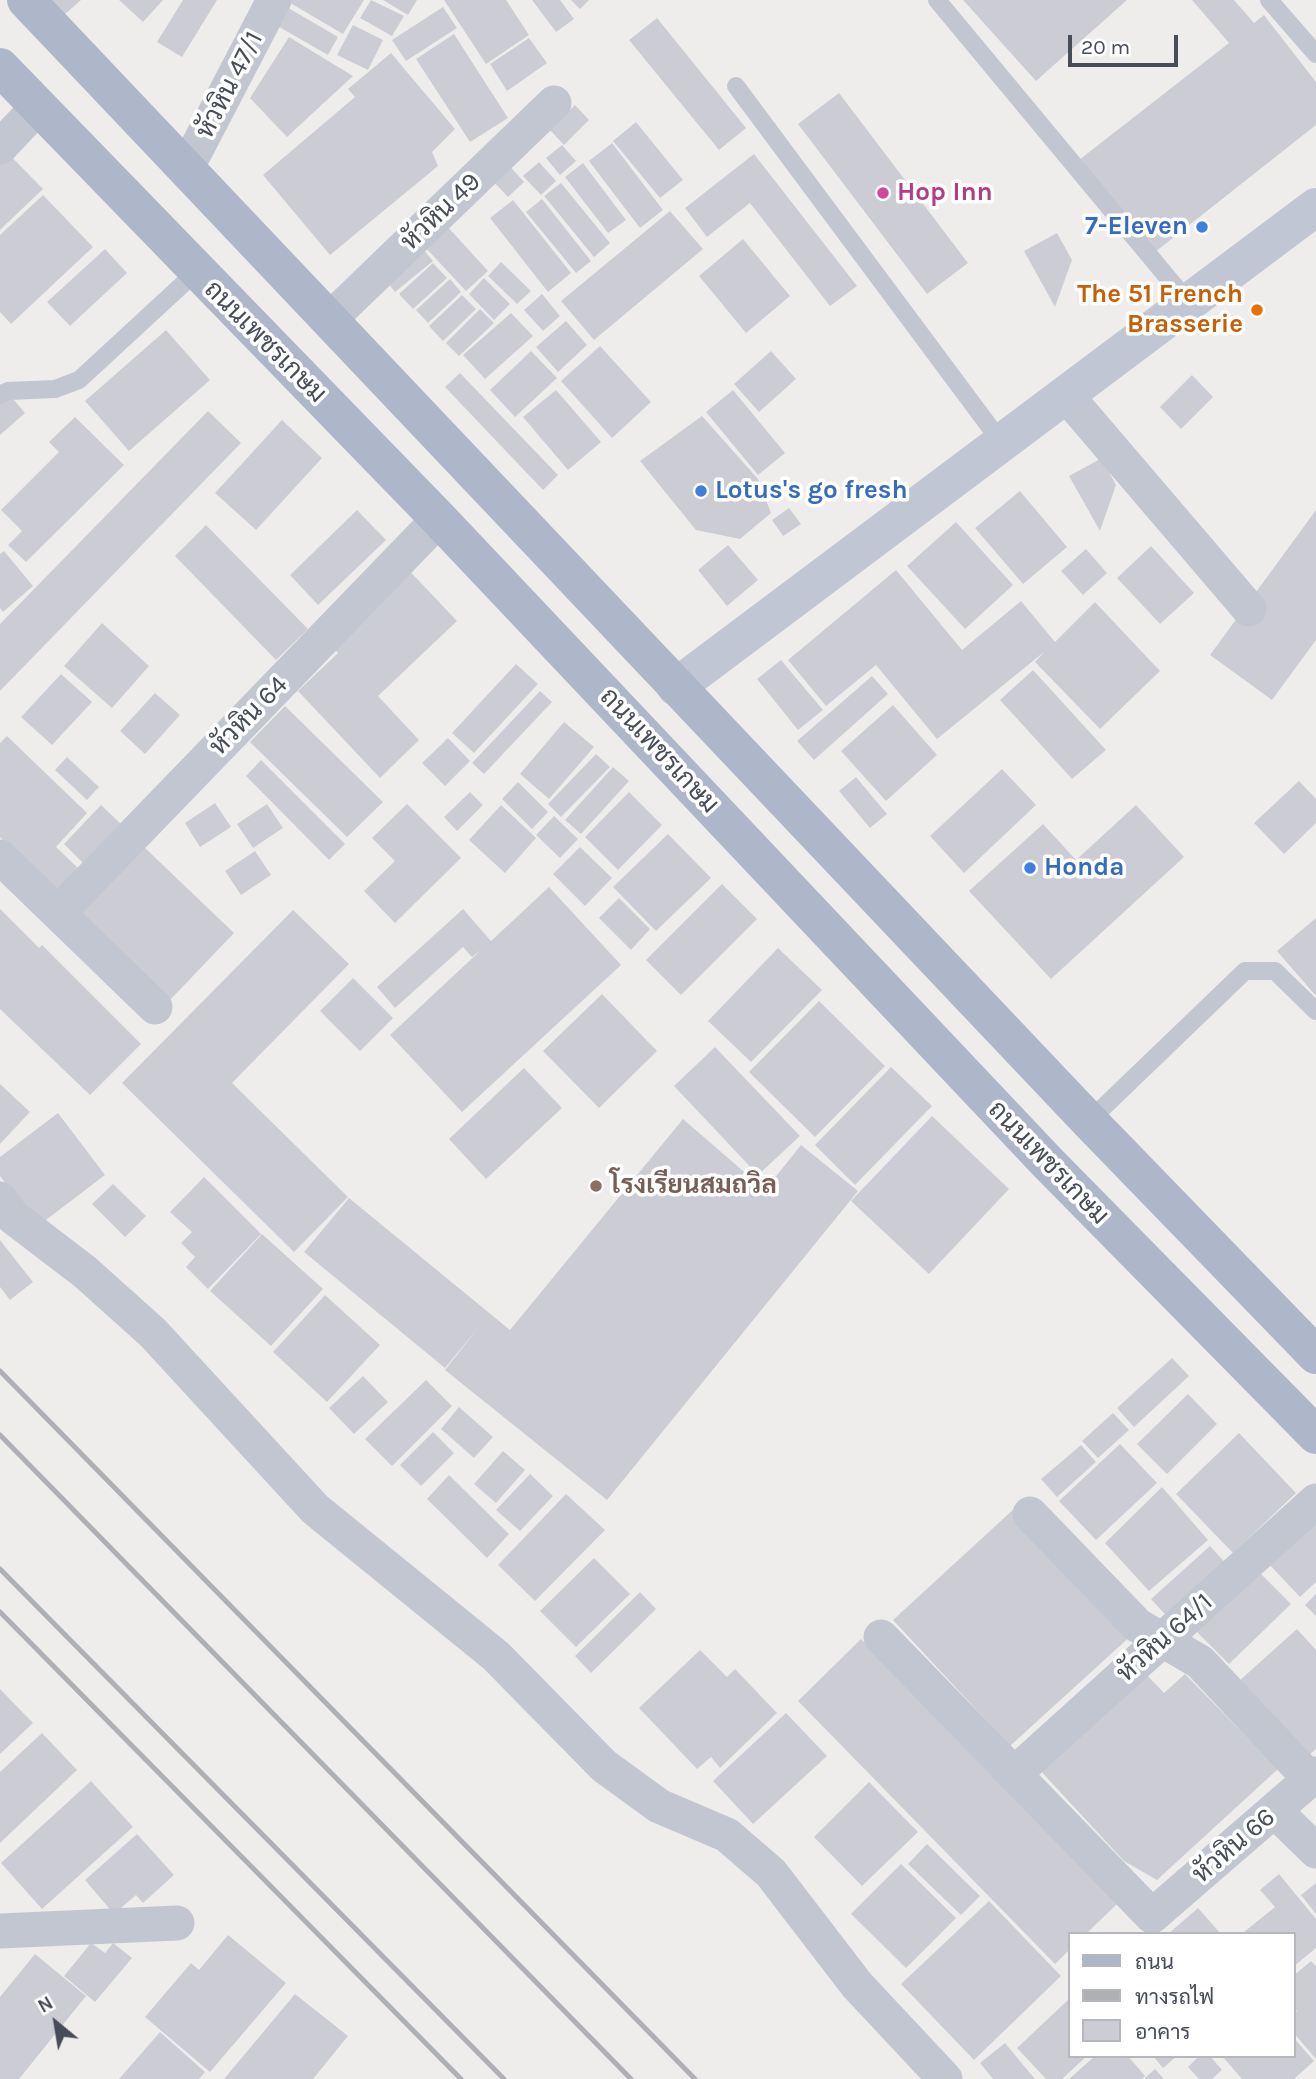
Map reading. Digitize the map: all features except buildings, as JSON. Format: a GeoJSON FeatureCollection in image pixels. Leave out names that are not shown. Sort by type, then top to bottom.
{"type":"FeatureCollection","features":[{"type":"Feature","properties":{"kind":"main road"},"geometry":{"type":"LineString","coordinates":[[26,0],[1089,1121],[1316,1355]]}},
{"type":"Feature","properties":{"kind":"main road","name":"ถนนเพชรเกษม"},"geometry":{"type":"LineString","coordinates":[[0,67],[439,519],[1048,1163],[1316,1435]]}},
{"type":"Feature","properties":{"kind":"main road"},"geometry":{"type":"LineString","coordinates":[[635,725],[676,687]]}},
{"type":"Feature","properties":{"kind":"main road"},"geometry":{"type":"LineString","coordinates":[[1048,1163],[1089,1121]]}},
{"type":"Feature","properties":{"kind":"street","name":"หัวหิน 47/1"},"geometry":{"type":"LineString","coordinates":[[186,169],[274,0]]}},
{"type":"Feature","properties":{"kind":"street","name":"หัวหิน 49"},"geometry":{"type":"LineString","coordinates":[[329,320],[554,103]]}},
{"type":"Feature","properties":{"kind":"street"},"geometry":{"type":"LineString","coordinates":[[0,147],[38,107]]}},
{"type":"Feature","properties":{"kind":"street"},"geometry":{"type":"LineString","coordinates":[[676,687],[1188,302],[1314,213]]}},
{"type":"Feature","properties":{"kind":"street"},"geometry":{"type":"LineString","coordinates":[[1066,395],[1249,609]]}},
{"type":"Feature","properties":{"kind":"street","name":"หัวหิน 64"},"geometry":{"type":"LineString","coordinates":[[58,913],[439,519]]}},
{"type":"Feature","properties":{"kind":"street"},"geometry":{"type":"LineString","coordinates":[[0,857],[155,1007]]}},
{"type":"Feature","properties":{"kind":"street"},"geometry":{"type":"LineString","coordinates":[[0,1199],[13,1217],[85,1272],[153,1333],[314,1509],[496,1656],[604,1766],[659,1806],[727,1835],[771,1873],[857,1985],[945,2079]]}},
{"type":"Feature","properties":{"kind":"street","name":"หัวหิน 64/1"},"geometry":{"type":"LineString","coordinates":[[1014,1774],[1316,1501]]}},
{"type":"Feature","properties":{"kind":"street"},"geometry":{"type":"LineString","coordinates":[[1030,1514],[1137,1625],[1200,1661],[1313,1777]]}},
{"type":"Feature","properties":{"kind":"street"},"geometry":{"type":"LineString","coordinates":[[881,1637],[1014,1774]]}},
{"type":"Feature","properties":{"kind":"street","name":"หัวหิน 66"},"geometry":{"type":"LineString","coordinates":[[1014,1774],[1152,1916],[1313,1777]]}},
{"type":"Feature","properties":{"kind":"street"},"geometry":{"type":"LineString","coordinates":[[1275,1811],[1316,1851]]}},
{"type":"Feature","properties":{"kind":"street"},"geometry":{"type":"LineString","coordinates":[[0,1931],[177,1923]]}},
{"type":"Feature","properties":{"kind":"lane"},"geometry":{"type":"LineString","coordinates":[[937,0],[1188,302]]}},
{"type":"Feature","properties":{"kind":"lane"},"geometry":{"type":"LineString","coordinates":[[1269,0],[1316,54]]}},
{"type":"Feature","properties":{"kind":"lane"},"geometry":{"type":"LineString","coordinates":[[736,86],[1002,442]]}},
{"type":"Feature","properties":{"kind":"lane"},"geometry":{"type":"LineString","coordinates":[[0,396],[8,391],[55,389],[79,380],[197,272]]}},
{"type":"Feature","properties":{"kind":"lane"},"geometry":{"type":"LineString","coordinates":[[1089,1121],[1245,971],[1275,971],[1316,1011]]}},
{"type":"Feature","properties":{"kind":"railway"},"geometry":{"type":"LineString","coordinates":[[0,1371],[695,2079]]}},
{"type":"Feature","properties":{"kind":"railway"},"geometry":{"type":"LineString","coordinates":[[0,1435],[631,2079]]}},
{"type":"Feature","properties":{"kind":"railway"},"geometry":{"type":"LineString","coordinates":[[0,1569],[504,2079]]}},
{"type":"Feature","properties":{"kind":"railway"},"geometry":{"type":"LineString","coordinates":[[0,1612],[461,2079]]}},
{"type":"Feature","properties":{"kind":"place","name":"Hop Inn"},"geometry":{"type":"Point","coordinates":[883,193]}},
{"type":"Feature","properties":{"kind":"place","name":"7-Eleven"},"geometry":{"type":"Point","coordinates":[1202,227]}},
{"type":"Feature","properties":{"kind":"place","name":"The 51 French Brasserie"},"geometry":{"type":"Point","coordinates":[1257,310]}},
{"type":"Feature","properties":{"kind":"place","name":"Lotus's go fresh"},"geometry":{"type":"Point","coordinates":[701,491]}},
{"type":"Feature","properties":{"kind":"place","name":"Honda"},"geometry":{"type":"Point","coordinates":[1030,868]}},
{"type":"Feature","properties":{"kind":"place","name":"โรงเรียนสมถวิล"},"geometry":{"type":"Point","coordinates":[596,1186]}}]}
